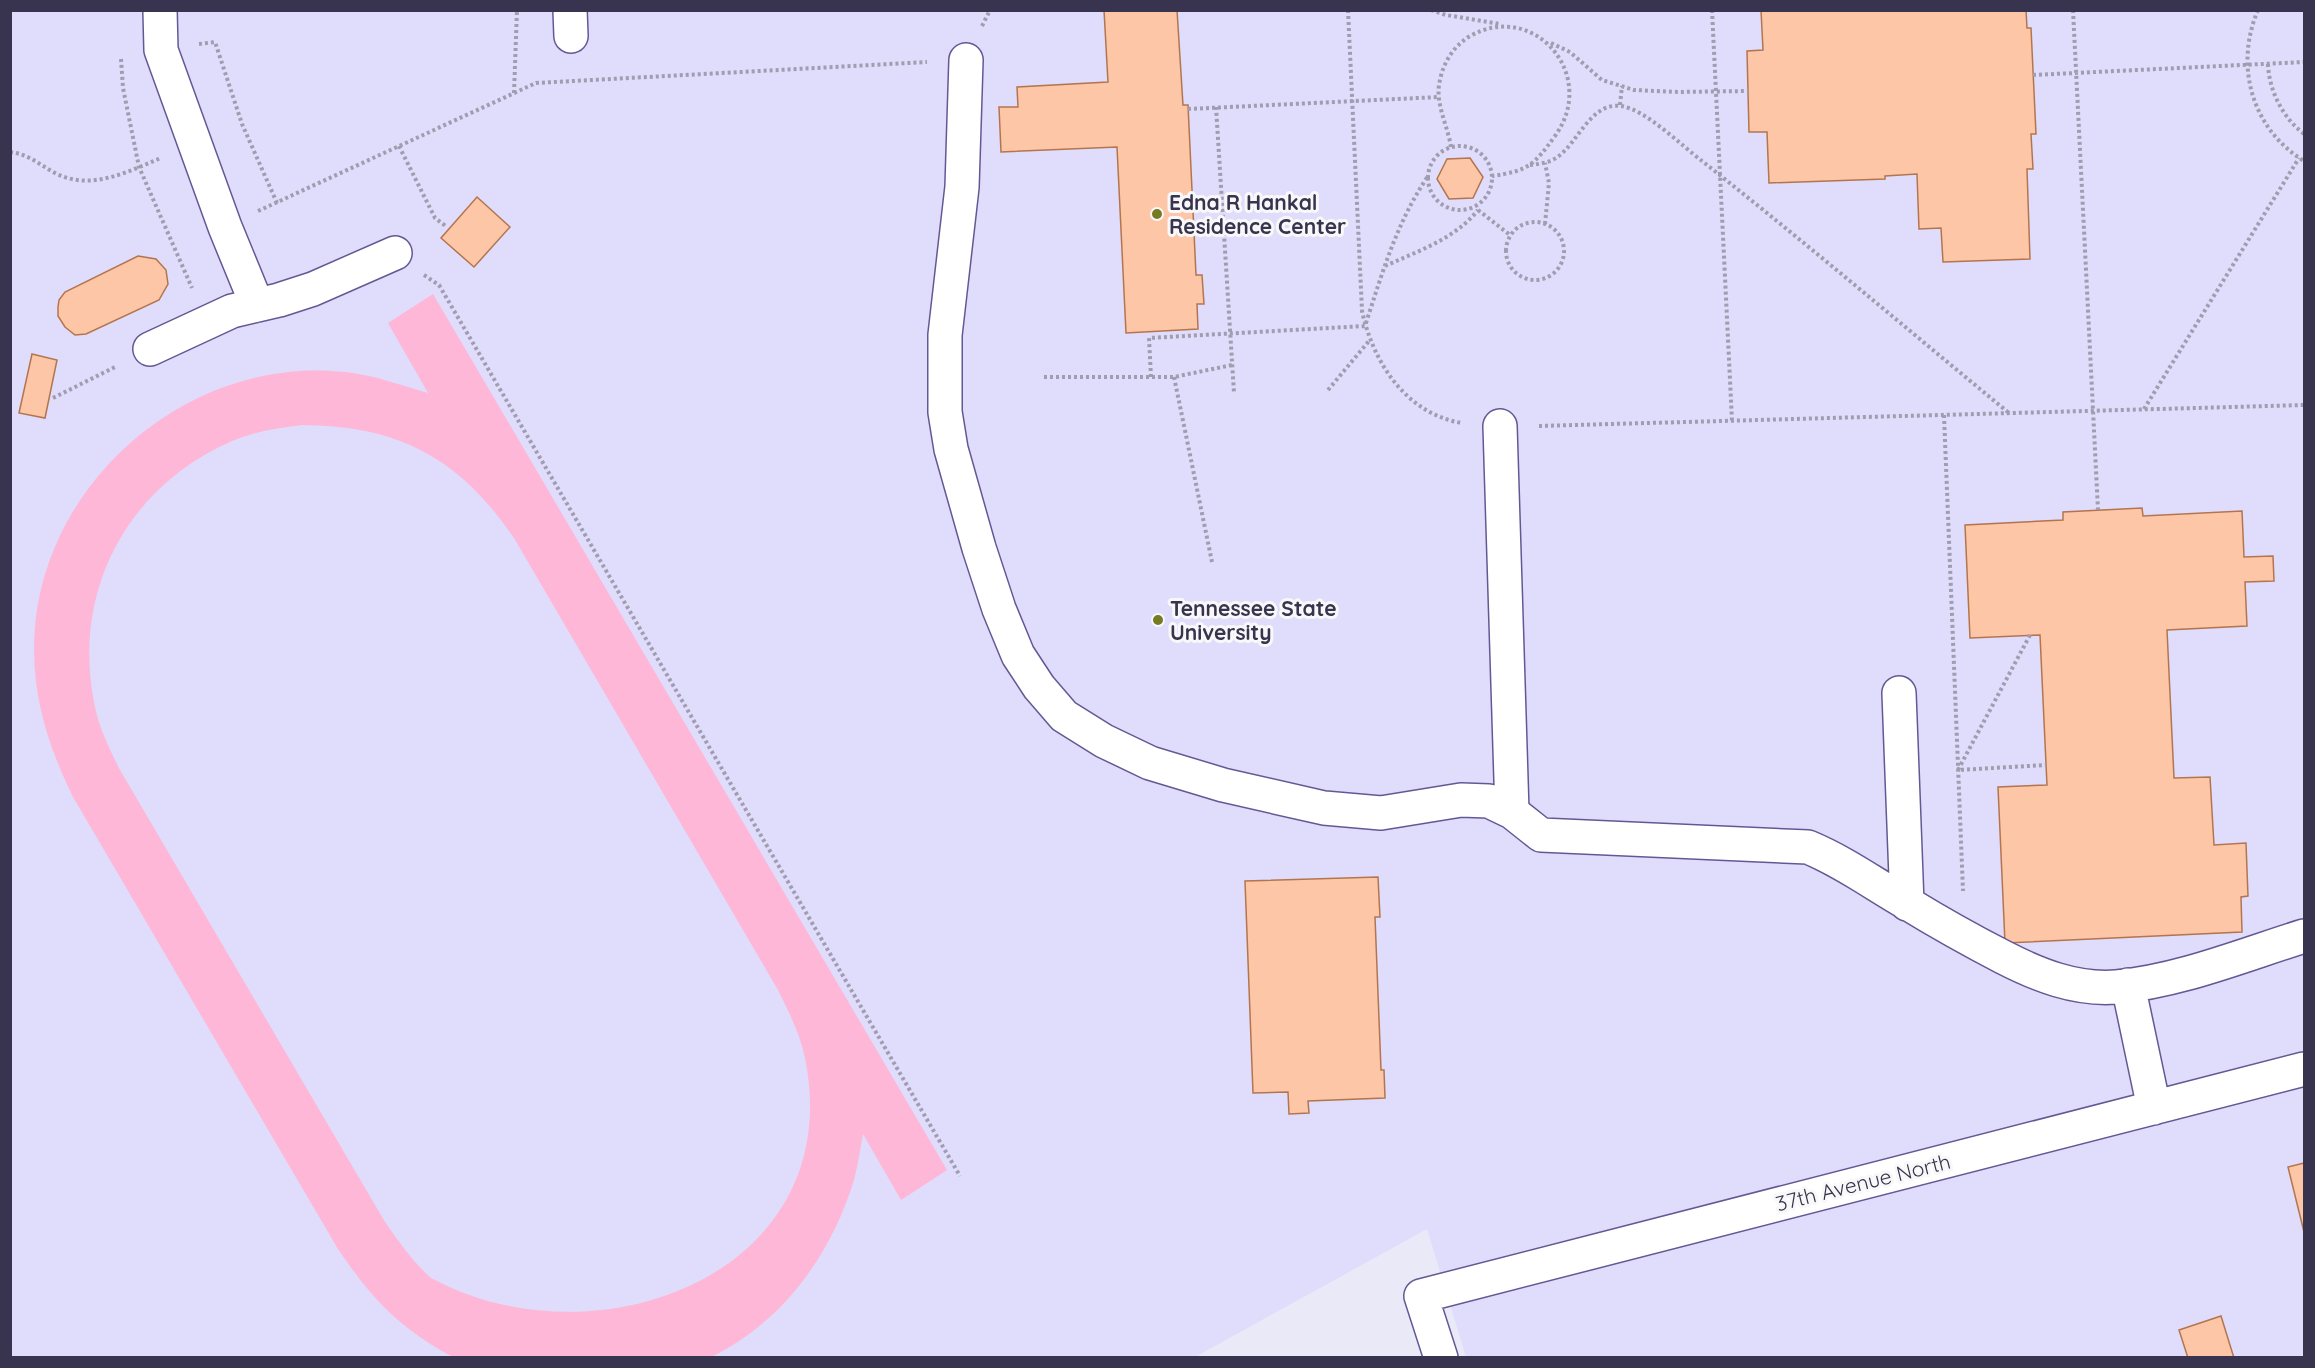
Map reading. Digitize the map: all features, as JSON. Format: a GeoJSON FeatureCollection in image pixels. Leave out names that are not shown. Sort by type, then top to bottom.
{"type":"FeatureCollection","features":[{"type":"Feature","properties":{"kind":"street"},"geometry":{"type":"LineString","coordinates":[[160,10],[161,50],[225,227],[256,305]]}},
{"type":"Feature","properties":{"kind":"street"},"geometry":{"type":"LineString","coordinates":[[966,60],[962,187],[945,335],[945,412],[951,449],[999,609],[1017,655],[1039,687],[1064,716],[1104,741],[1150,763],[1223,785],[1336,809],[1382,813],[1461,800],[1489,801],[1512,812],[1541,835],[1808,847],[1835,858],[1907,904],[2032,972],[2056,981],[2084,986],[2114,987],[2173,977],[2304,936]]}},
{"type":"Feature","properties":{"kind":"street"},"geometry":{"type":"LineString","coordinates":[[150,349],[232,311],[313,289],[395,253]]}},
{"type":"Feature","properties":{"kind":"street"},"geometry":{"type":"LineString","coordinates":[[1500,426],[1512,812]]}},
{"type":"Feature","properties":{"kind":"street"},"geometry":{"type":"LineString","coordinates":[[1899,693],[1907,904]]}},
{"type":"Feature","properties":{"kind":"street"},"geometry":{"type":"LineString","coordinates":[[2128,985],[2154,1108]]}},
{"type":"Feature","properties":{"kind":"street","name":"37th Avenue North"},"geometry":{"type":"LineString","coordinates":[[1441,1358],[1420,1296],[2304,1069]]}},
{"type":"Feature","properties":{"kind":"path"},"geometry":{"type":"LineString","coordinates":[[514,93],[517,10]]}},
{"type":"Feature","properties":{"kind":"path"},"geometry":{"type":"LineString","coordinates":[[225,227],[536,82],[966,60],[990,10]]}},
{"type":"Feature","properties":{"kind":"path"},"geometry":{"type":"LineString","coordinates":[[1348,10],[1362,310],[1365,326],[1370,341],[1393,381],[1427,410],[1446,420],[1500,426],[2304,405]]}},
{"type":"Feature","properties":{"kind":"path"},"geometry":{"type":"LineString","coordinates":[[1431,10],[1453,17],[1528,30],[1547,42],[1570,52],[1602,80],[1634,90],[1748,91]]}},
{"type":"Feature","properties":{"kind":"path"},"geometry":{"type":"LineString","coordinates":[[1712,10],[1732,421]]}},
{"type":"Feature","properties":{"kind":"path"},"geometry":{"type":"LineString","coordinates":[[2073,10],[2098,510]]}},
{"type":"Feature","properties":{"kind":"path"},"geometry":{"type":"LineString","coordinates":[[2258,10],[2248,40],[2247,64],[2253,99],[2265,124],[2285,147],[2304,161]]}},
{"type":"Feature","properties":{"kind":"path"},"geometry":{"type":"LineString","coordinates":[[1451,147],[1439,96],[1444,66],[1456,47],[1481,30],[1509,26]]}},
{"type":"Feature","properties":{"kind":"path"},"geometry":{"type":"LineString","coordinates":[[161,50],[215,42],[242,124],[277,203]]}},
{"type":"Feature","properties":{"kind":"path"},"geometry":{"type":"LineString","coordinates":[[1530,165],[1559,130],[1569,98],[1570,84],[1565,67],[1561,58],[1547,42]]}},
{"type":"Feature","properties":{"kind":"path"},"geometry":{"type":"LineString","coordinates":[[121,49],[123,88],[139,167],[207,322]]}},
{"type":"Feature","properties":{"kind":"path"},"geometry":{"type":"LineString","coordinates":[[2033,75],[2304,62]]}},
{"type":"Feature","properties":{"kind":"path"},"geometry":{"type":"LineString","coordinates":[[2268,64],[2272,88],[2280,107],[2304,134]]}},
{"type":"Feature","properties":{"kind":"path"},"geometry":{"type":"LineString","coordinates":[[1620,105],[1622,86]]}},
{"type":"Feature","properties":{"kind":"path"},"geometry":{"type":"LineString","coordinates":[[1188,109],[1439,96]]}},
{"type":"Feature","properties":{"kind":"path"},"geometry":{"type":"LineString","coordinates":[[1492,176],[1516,172],[1530,165],[1545,163],[1564,152],[1597,113],[1610,106],[1620,105],[1638,111],[2009,413]]}},
{"type":"Feature","properties":{"kind":"path"},"geometry":{"type":"LineString","coordinates":[[1216,107],[1234,393]]}},
{"type":"Feature","properties":{"kind":"path"},"geometry":{"type":"LineString","coordinates":[[10,152],[30,158],[56,173],[80,181],[106,178],[195,144]]}},
{"type":"Feature","properties":{"kind":"path"},"geometry":{"type":"LineString","coordinates":[[399,146],[435,218],[447,227]]}},
{"type":"Feature","properties":{"kind":"path"},"geometry":{"type":"LineString","coordinates":[[1365,326],[1394,238],[1410,202],[1428,176],[1437,156],[1451,147],[1468,147],[1480,153],[1491,166],[1490,191],[1466,223],[1452,234],[1385,266]]}},
{"type":"Feature","properties":{"kind":"path"},"geometry":{"type":"LineString","coordinates":[[2144,409],[2299,158]]}},
{"type":"Feature","properties":{"kind":"path"},"geometry":{"type":"LineString","coordinates":[[1545,163],[1549,183],[1545,224]]}},
{"type":"Feature","properties":{"kind":"path"},"geometry":{"type":"LineString","coordinates":[[1428,176],[1430,189],[1442,206],[1458,211],[1476,209],[1510,235]]}},
{"type":"Feature","properties":{"kind":"path"},"geometry":{"type":"LineString","coordinates":[[1536,222],[1545,224],[1559,235],[1564,256],[1555,272],[1541,280],[1526,280],[1512,269],[1505,254],[1506,243],[1510,235],[1524,224],[1536,222]]}},
{"type":"Feature","properties":{"kind":"path"},"geometry":{"type":"LineString","coordinates":[[395,253],[439,285],[960,1176]]}},
{"type":"Feature","properties":{"kind":"path"},"geometry":{"type":"LineString","coordinates":[[1151,377],[1149,338],[1365,326]]}},
{"type":"Feature","properties":{"kind":"path"},"geometry":{"type":"LineString","coordinates":[[1328,390],[1370,341]]}},
{"type":"Feature","properties":{"kind":"path"},"geometry":{"type":"LineString","coordinates":[[53,398],[150,349]]}},
{"type":"Feature","properties":{"kind":"path"},"geometry":{"type":"LineString","coordinates":[[1044,377],[1174,377],[1232,365]]}},
{"type":"Feature","properties":{"kind":"path"},"geometry":{"type":"LineString","coordinates":[[1174,377],[1212,562]]}},
{"type":"Feature","properties":{"kind":"path"},"geometry":{"type":"LineString","coordinates":[[1944,415],[1965,937]]}},
{"type":"Feature","properties":{"kind":"path"},"geometry":{"type":"LineString","coordinates":[[1958,770],[2030,635]]}},
{"type":"Feature","properties":{"kind":"path"},"geometry":{"type":"LineString","coordinates":[[1958,770],[2046,765]]}},
{"type":"Feature","properties":{"kind":"shaded area","name":"Tennessee State University"},"geometry":{"type":"Polygon","coordinates":[[[10,11],[2304,11],[2304,1357],[1466,1357],[1427,1229],[1195,1357],[11,1357],[10,11]]]}},
{"type":"Feature","properties":{"kind":"shaded area"},"geometry":{"type":"Polygon","coordinates":[[[433,294],[947,1170],[901,1200],[863,1134],[854,1180],[844,1208],[818,1260],[801,1284],[760,1325],[711,1357],[453,1357],[417,1335],[388,1311],[362,1283],[338,1249],[73,797],[48,735],[42,715],[35,672],[35,627],[46,572],[68,521],[99,475],[138,436],[184,405],[235,383],[289,372],[345,372],[377,378],[428,393],[388,323],[433,294]],[[294,426],[258,432],[232,441],[195,461],[163,485],[137,514],[116,546],[101,582],[92,620],[89,660],[94,702],[104,737],[120,770],[385,1222],[412,1259],[431,1278],[497,1303],[566,1312],[634,1305],[697,1282],[750,1246],[788,1196],[808,1133],[805,1058],[794,1023],[778,990],[514,538],[493,510],[449,467],[424,452],[398,440],[338,427],[294,426]]]}},
{"type":"Feature","properties":{"kind":"building","name":"Edna R Hankal Residence Center"},"geometry":{"type":"Polygon","coordinates":[[[1104,10],[1177,10],[1183,105],[1188,105],[1196,275],[1202,275],[1204,304],[1197,304],[1198,329],[1126,333],[1117,147],[1001,152],[999,107],[1018,107],[1017,87],[1108,82],[1104,10]]]}},
{"type":"Feature","properties":{"kind":"building"},"geometry":{"type":"Polygon","coordinates":[[[1761,10],[2026,10],[2027,28],[2031,28],[2036,134],[2031,134],[2033,169],[2027,169],[2030,259],[1943,262],[1941,228],[1919,229],[1917,174],[1885,176],[1885,179],[1769,183],[1767,132],[1749,132],[1747,51],[1763,50],[1761,10]]]}},
{"type":"Feature","properties":{"kind":"building"},"geometry":{"type":"Polygon","coordinates":[[[1470,158],[1483,177],[1473,198],[1449,199],[1437,179],[1447,159],[1470,158]]]}},
{"type":"Feature","properties":{"kind":"building"},"geometry":{"type":"Polygon","coordinates":[[[477,197],[510,227],[474,267],[441,238],[477,197]]]}},
{"type":"Feature","properties":{"kind":"building"},"geometry":{"type":"Polygon","coordinates":[[[138,256],[156,259],[166,270],[168,284],[159,300],[86,334],[75,335],[65,327],[58,316],[58,307],[59,300],[65,292],[138,256]]]}},
{"type":"Feature","properties":{"kind":"building"},"geometry":{"type":"Polygon","coordinates":[[[32,354],[57,360],[45,418],[19,413],[32,354]]]}},
{"type":"Feature","properties":{"kind":"building"},"geometry":{"type":"Polygon","coordinates":[[[2142,508],[2143,516],[2242,511],[2244,557],[2273,556],[2274,581],[2245,582],[2247,626],[2167,630],[2174,778],[2210,777],[2214,845],[2246,843],[2248,896],[2241,897],[2242,932],[2005,943],[1998,787],[2047,785],[2040,635],[1970,638],[1965,525],[2063,520],[2063,512],[2142,508]]]}},
{"type":"Feature","properties":{"kind":"building"},"geometry":{"type":"Polygon","coordinates":[[[1378,877],[1380,917],[1375,917],[1381,1070],[1384,1070],[1385,1098],[1308,1101],[1309,1113],[1289,1114],[1288,1092],[1253,1093],[1245,881],[1378,877]]]}},
{"type":"Feature","properties":{"kind":"building"},"geometry":{"type":"Polygon","coordinates":[[[2304,1163],[2304,1232],[2288,1167],[2304,1163]]]}},
{"type":"Feature","properties":{"kind":"building"},"geometry":{"type":"Polygon","coordinates":[[[2221,1316],[2234,1358],[2188,1358],[2179,1330],[2221,1316]]]}},
{"type":"Feature","properties":{"kind":"place","name":"Edna R Hankal Residence Center"},"geometry":{"type":"Point","coordinates":[1157,214]}},
{"type":"Feature","properties":{"kind":"place","name":"Tennessee State University"},"geometry":{"type":"Point","coordinates":[1158,620]}}]}
